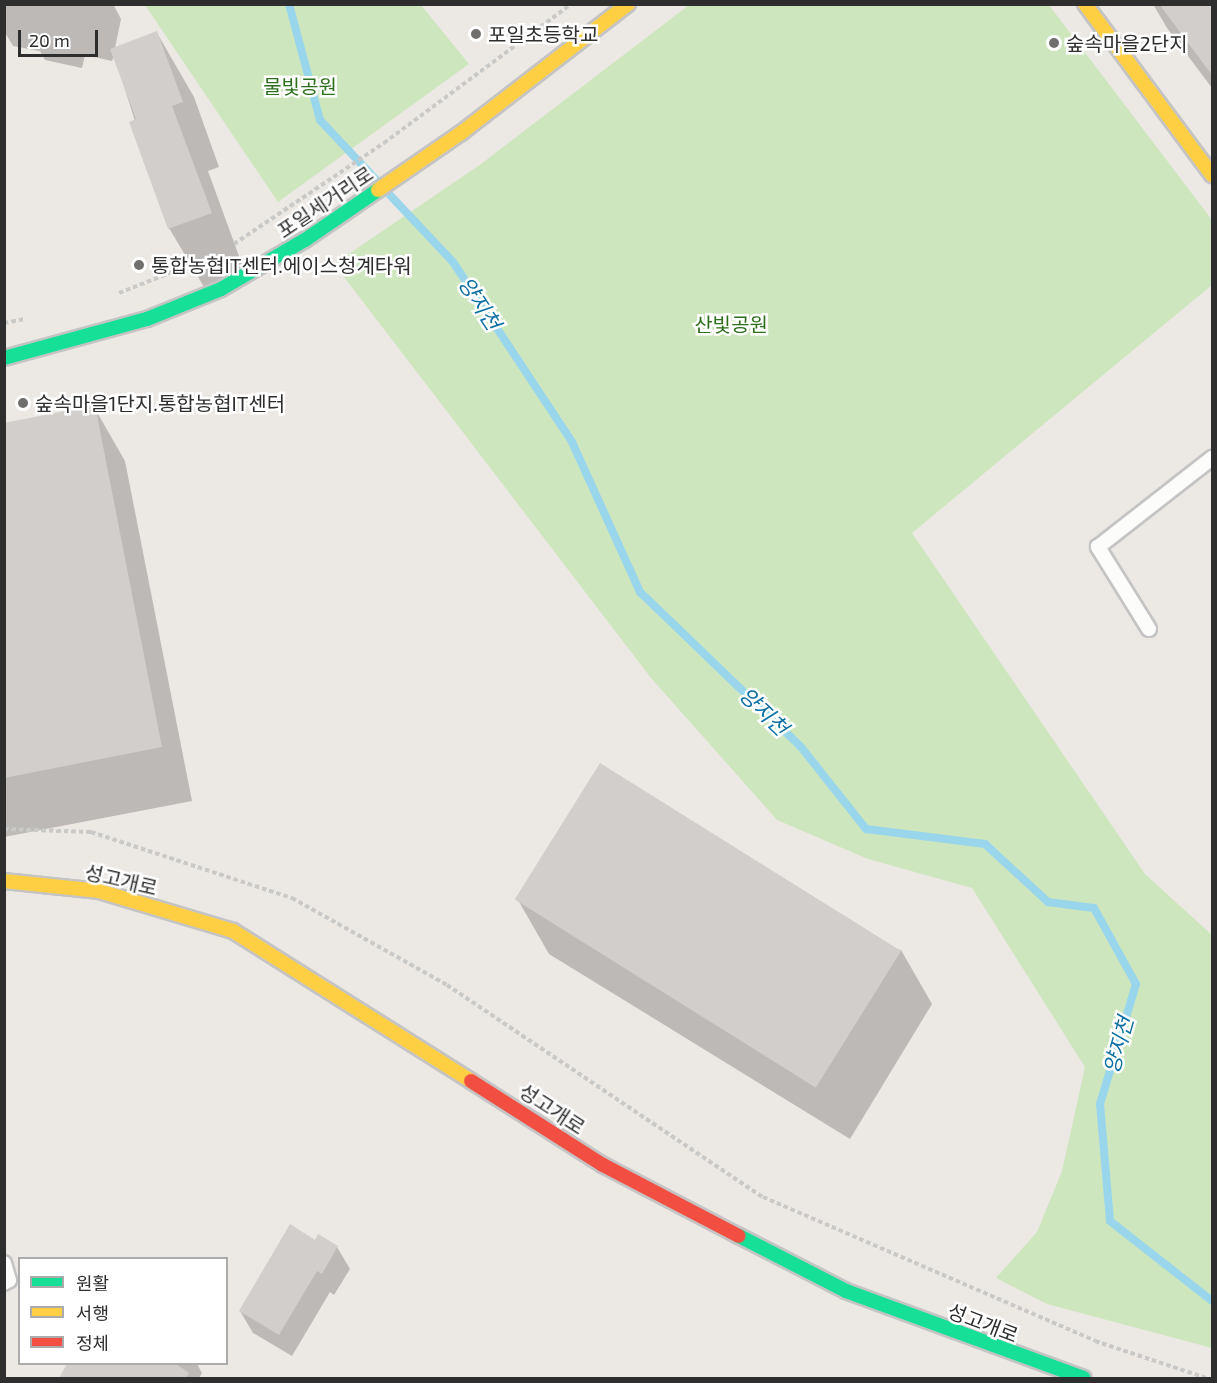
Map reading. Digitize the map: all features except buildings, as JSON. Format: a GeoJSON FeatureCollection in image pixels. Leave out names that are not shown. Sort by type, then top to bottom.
{"type":"FeatureCollection","features":[{"type":"Feature","properties":{"kind":"street","name":"포일세거리로"},"geometry":{"type":"LineString","coordinates":[[4,358],[147,319],[221,289],[305,240],[398,176],[628,4]]}},
{"type":"Feature","properties":{"kind":"street"},"geometry":{"type":"LineString","coordinates":[[1084,4],[1212,175]]}},
{"type":"Feature","properties":{"kind":"street","name":"성고개로"},"geometry":{"type":"LineString","coordinates":[[4,881],[99,891],[233,931],[603,1165],[846,1290],[1084,1378]]}},
{"type":"Feature","properties":{"kind":"lane"},"geometry":{"type":"LineString","coordinates":[[1149,629],[1098,547],[1212,458]]}},
{"type":"Feature","properties":{"kind":"lane"},"geometry":{"type":"LineString","coordinates":[[4,1263],[9,1280],[4,1283]]}},
{"type":"Feature","properties":{"kind":"path"},"geometry":{"type":"LineString","coordinates":[[230,247],[373,150],[571,4]]}},
{"type":"Feature","properties":{"kind":"path"},"geometry":{"type":"LineString","coordinates":[[116,295],[220,253]]}},
{"type":"Feature","properties":{"kind":"path"},"geometry":{"type":"LineString","coordinates":[[4,323],[27,318]]}},
{"type":"Feature","properties":{"kind":"path"},"geometry":{"type":"LineString","coordinates":[[4,829],[91,832],[292,898],[447,985],[763,1197],[1095,1341],[1206,1378]]}},
{"type":"Feature","properties":{"kind":"green space","name":"물빛공원"},"geometry":{"type":"Polygon","coordinates":[[[145,5],[421,5],[469,64],[278,202],[145,5]]]}},
{"type":"Feature","properties":{"kind":"green space","name":"산빛공원"},"geometry":{"type":"Polygon","coordinates":[[[689,5],[1049,5],[1212,220],[1212,285],[912,533],[1145,874],[1212,935],[1212,1348],[1047,1304],[996,1278],[1037,1232],[1062,1171],[1085,1067],[972,888],[868,859],[777,820],[651,678],[334,264],[481,164],[689,5]]]}},
{"type":"Feature","properties":{"kind":"waterway","name":"양지천"},"geometry":{"type":"LineString","coordinates":[[289,4],[320,120],[377,181]]}},
{"type":"Feature","properties":{"kind":"waterway","name":"양지천"},"geometry":{"type":"LineString","coordinates":[[388,193],[453,262],[572,442],[640,592],[801,747],[866,829],[985,844],[1048,902],[1094,908],[1136,984],[1100,1104],[1110,1221],[1212,1301]]}},
{"type":"Feature","properties":{"kind":"traffic: fast"},"geometry":{"type":"LineString","coordinates":[[4,358],[147,319],[221,289],[305,240],[378,190]]}},
{"type":"Feature","properties":{"kind":"traffic: fast"},"geometry":{"type":"LineString","coordinates":[[739,1236],[846,1291],[1084,1378]]}},
{"type":"Feature","properties":{"kind":"traffic: slow"},"geometry":{"type":"LineString","coordinates":[[378,190],[461,133],[628,4]]}},
{"type":"Feature","properties":{"kind":"traffic: slow"},"geometry":{"type":"LineString","coordinates":[[1085,4],[1212,175]]}},
{"type":"Feature","properties":{"kind":"traffic: slow"},"geometry":{"type":"LineString","coordinates":[[4,881],[99,891],[233,931],[471,1081]]}},
{"type":"Feature","properties":{"kind":"traffic: jam"},"geometry":{"type":"LineString","coordinates":[[471,1081],[603,1165],[739,1236]]}},
{"type":"Feature","properties":{"kind":"place","name":"포일초등학교"},"geometry":{"type":"Point","coordinates":[476,34]}},
{"type":"Feature","properties":{"kind":"place","name":"숲속마을2단지"},"geometry":{"type":"Point","coordinates":[1054,43]}},
{"type":"Feature","properties":{"kind":"place","name":"통합농협IT센터.에이스청계타워"},"geometry":{"type":"Point","coordinates":[139,265]}},
{"type":"Feature","properties":{"kind":"place","name":"숲속마을1단지.통합농협IT센터"},"geometry":{"type":"Point","coordinates":[23,403]}}]}
